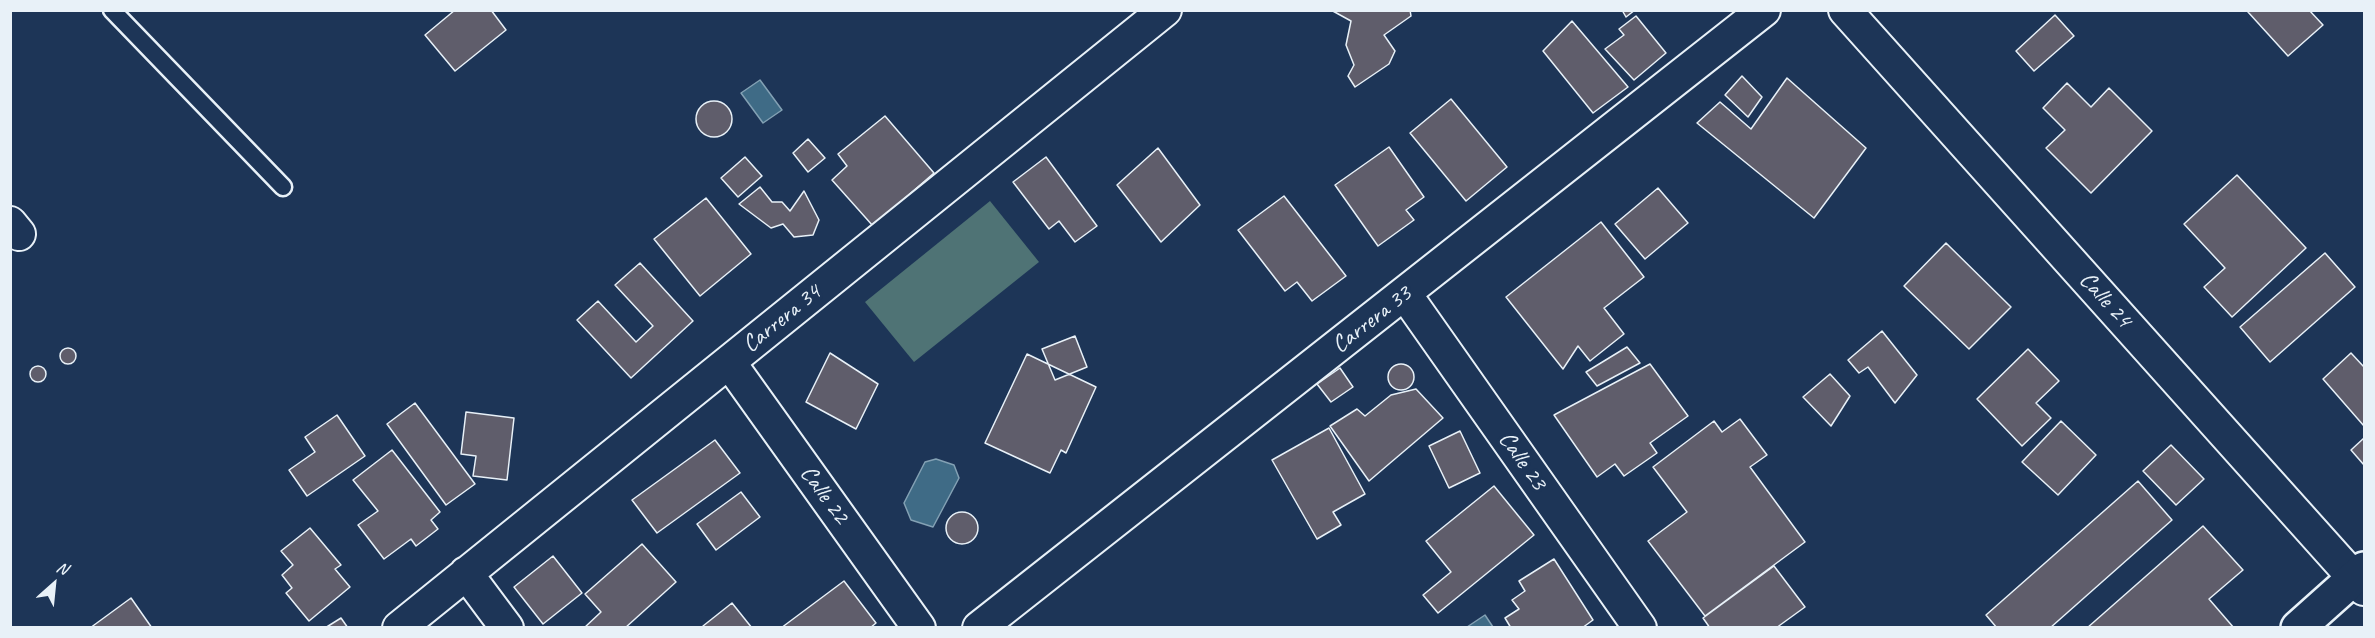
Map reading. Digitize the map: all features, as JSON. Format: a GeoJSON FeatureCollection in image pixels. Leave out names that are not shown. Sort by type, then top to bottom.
{"type":"FeatureCollection","features":[{"type":"Feature","properties":{"kind":"street","name":"Carrera 34"},"geometry":{"type":"LineString","coordinates":[[399,627],[1165,10]]}},
{"type":"Feature","properties":{"kind":"street","name":"Carrera 33"},"geometry":{"type":"LineString","coordinates":[[979,627],[1764,10]]}},
{"type":"Feature","properties":{"kind":"street","name":"Calle 24"},"geometry":{"type":"LineString","coordinates":[[1845,10],[2361,579]]}},
{"type":"Feature","properties":{"kind":"street","name":"Calle 23"},"geometry":{"type":"LineString","coordinates":[[1405,294],[1640,627]]}},
{"type":"Feature","properties":{"kind":"street","name":"Calle 22"},"geometry":{"type":"LineString","coordinates":[[729,362],[919,627]]}},
{"type":"Feature","properties":{"kind":"street"},"geometry":{"type":"LineString","coordinates":[[466,573],[507,627]]}},
{"type":"Feature","properties":{"kind":"street"},"geometry":{"type":"LineString","coordinates":[[2298,627],[2361,579]]}},
{"type":"Feature","properties":{"kind":"lane"},"geometry":{"type":"LineString","coordinates":[[112,10],[283,187]]}},
{"type":"Feature","properties":{"kind":"green space"},"geometry":{"type":"Polygon","coordinates":[[[990,201],[1039,262],[914,362],[865,302],[990,201]]]}},
{"type":"Feature","properties":{"kind":"water"},"geometry":{"type":"Polygon","coordinates":[[[760,80],[782,110],[763,123],[741,93],[760,80]]]}},
{"type":"Feature","properties":{"kind":"water"},"geometry":{"type":"Polygon","coordinates":[[[936,459],[954,465],[959,478],[933,527],[911,520],[904,503],[925,462],[936,459]]]}},
{"type":"Feature","properties":{"kind":"water"},"geometry":{"type":"Polygon","coordinates":[[[1485,615],[1493,627],[1467,627],[1485,615]]]}},
{"type":"Feature","properties":{"kind":"building"},"geometry":{"type":"Polygon","coordinates":[[[455,10],[491,10],[506,30],[455,71],[425,35],[455,10]]]}},
{"type":"Feature","properties":{"kind":"building"},"geometry":{"type":"Polygon","coordinates":[[[1331,10],[1410,10],[1411,16],[1384,35],[1395,51],[1389,64],[1355,87],[1348,76],[1354,65],[1346,45],[1351,21],[1331,10]]]}},
{"type":"Feature","properties":{"kind":"building"},"geometry":{"type":"Polygon","coordinates":[[[1622,10],[1635,10],[1626,17],[1622,10]]]}},
{"type":"Feature","properties":{"kind":"building"},"geometry":{"type":"Polygon","coordinates":[[[2250,10],[2309,10],[2323,25],[2288,56],[2248,12],[2250,10]]]}},
{"type":"Feature","properties":{"kind":"building"},"geometry":{"type":"Polygon","coordinates":[[[2055,15],[2074,36],[2034,71],[2016,51],[2055,15]]]}},
{"type":"Feature","properties":{"kind":"building"},"geometry":{"type":"Polygon","coordinates":[[[1636,16],[1666,53],[1634,80],[1605,49],[1624,35],[1619,29],[1636,16]]]}},
{"type":"Feature","properties":{"kind":"building"},"geometry":{"type":"Polygon","coordinates":[[[1572,21],[1628,87],[1593,113],[1543,51],[1572,21]]]}},
{"type":"Feature","properties":{"kind":"building"},"geometry":{"type":"Polygon","coordinates":[[[1742,76],[1762,97],[1748,117],[1725,95],[1742,76]]]}},
{"type":"Feature","properties":{"kind":"building"},"geometry":{"type":"Polygon","coordinates":[[[1787,78],[1866,148],[1814,218],[1697,123],[1720,102],[1751,129],[1787,78]]]}},
{"type":"Feature","properties":{"kind":"building"},"geometry":{"type":"Polygon","coordinates":[[[2067,83],[2091,107],[2109,88],[2152,131],[2091,193],[2046,148],[2065,130],[2043,108],[2067,83]]]}},
{"type":"Feature","properties":{"kind":"building"},"geometry":{"type":"Polygon","coordinates":[[[1451,99],[1507,167],[1466,201],[1410,133],[1451,99]]]}},
{"type":"Feature","properties":{"kind":"building"},"geometry":{"type":"Polygon","coordinates":[[[714,101],[727,106],[732,119],[727,132],[714,137],[701,132],[696,119],[701,106],[714,101]]]}},
{"type":"Feature","properties":{"kind":"building"},"geometry":{"type":"Polygon","coordinates":[[[885,116],[934,173],[873,226],[832,180],[847,166],[838,154],[885,116]]]}},
{"type":"Feature","properties":{"kind":"building"},"geometry":{"type":"Polygon","coordinates":[[[808,139],[825,158],[808,172],[793,153],[808,139]]]}},
{"type":"Feature","properties":{"kind":"building"},"geometry":{"type":"Polygon","coordinates":[[[1389,147],[1424,197],[1406,210],[1414,220],[1378,246],[1335,185],[1389,147]]]}},
{"type":"Feature","properties":{"kind":"building"},"geometry":{"type":"Polygon","coordinates":[[[1158,148],[1200,205],[1161,242],[1117,185],[1158,148]]]}},
{"type":"Feature","properties":{"kind":"building"},"geometry":{"type":"Polygon","coordinates":[[[745,157],[762,176],[738,197],[721,178],[745,157]]]}},
{"type":"Feature","properties":{"kind":"building"},"geometry":{"type":"Polygon","coordinates":[[[1046,157],[1097,226],[1075,242],[1059,221],[1049,229],[1013,182],[1046,157]]]}},
{"type":"Feature","properties":{"kind":"building"},"geometry":{"type":"Polygon","coordinates":[[[2237,175],[2306,248],[2232,317],[2204,287],[2225,268],[2184,224],[2237,175]]]}},
{"type":"Feature","properties":{"kind":"building"},"geometry":{"type":"Polygon","coordinates":[[[760,187],[772,202],[782,202],[790,211],[804,191],[819,220],[813,235],[794,237],[783,224],[771,228],[739,204],[760,187]]]}},
{"type":"Feature","properties":{"kind":"building"},"geometry":{"type":"Polygon","coordinates":[[[1658,188],[1688,223],[1645,259],[1615,224],[1658,188]]]}},
{"type":"Feature","properties":{"kind":"building"},"geometry":{"type":"Polygon","coordinates":[[[1284,196],[1346,276],[1312,301],[1297,282],[1285,291],[1238,230],[1284,196]]]}},
{"type":"Feature","properties":{"kind":"building"},"geometry":{"type":"Polygon","coordinates":[[[706,198],[751,254],[700,296],[654,239],[706,198]]]}},
{"type":"Feature","properties":{"kind":"building"},"geometry":{"type":"Polygon","coordinates":[[[1601,222],[1644,277],[1604,308],[1624,334],[1590,361],[1578,346],[1563,369],[1506,297],[1601,222]]]}},
{"type":"Feature","properties":{"kind":"building"},"geometry":{"type":"Polygon","coordinates":[[[1946,243],[2011,307],[1969,349],[1904,286],[1946,243]]]}},
{"type":"Feature","properties":{"kind":"building"},"geometry":{"type":"Polygon","coordinates":[[[2325,253],[2355,287],[2270,362],[2240,327],[2325,253]]]}},
{"type":"Feature","properties":{"kind":"building"},"geometry":{"type":"Polygon","coordinates":[[[640,263],[693,321],[631,378],[577,320],[598,301],[636,342],[653,326],[615,285],[640,263]]]}},
{"type":"Feature","properties":{"kind":"building"},"geometry":{"type":"Polygon","coordinates":[[[1882,331],[1917,375],[1895,403],[1868,367],[1859,373],[1848,360],[1882,331]]]}},
{"type":"Feature","properties":{"kind":"building"},"geometry":{"type":"Polygon","coordinates":[[[1075,336],[1087,367],[1055,380],[1042,349],[1075,336]]]}},
{"type":"Feature","properties":{"kind":"building"},"geometry":{"type":"Polygon","coordinates":[[[1627,347],[1640,363],[1597,386],[1586,372],[1627,347]]]}},
{"type":"Feature","properties":{"kind":"building"},"geometry":{"type":"Polygon","coordinates":[[[68,348],[76,356],[68,364],[60,356],[68,348]]]}},
{"type":"Feature","properties":{"kind":"building"},"geometry":{"type":"Polygon","coordinates":[[[2028,349],[2059,381],[2036,403],[2051,418],[2022,446],[1977,399],[2028,349]]]}},
{"type":"Feature","properties":{"kind":"building"},"geometry":{"type":"Polygon","coordinates":[[[830,353],[878,384],[856,429],[806,402],[830,353]]]}},
{"type":"Feature","properties":{"kind":"building"},"geometry":{"type":"Polygon","coordinates":[[[2351,353],[2364,367],[2364,426],[2323,379],[2351,353]]]}},
{"type":"Feature","properties":{"kind":"building"},"geometry":{"type":"Polygon","coordinates":[[[1027,354],[1096,387],[1066,453],[1061,450],[1050,473],[985,443],[1027,354]]]}},
{"type":"Feature","properties":{"kind":"building"},"geometry":{"type":"Polygon","coordinates":[[[1401,364],[1410,368],[1414,377],[1410,386],[1401,390],[1392,386],[1388,377],[1392,368],[1401,364]]]}},
{"type":"Feature","properties":{"kind":"building"},"geometry":{"type":"Polygon","coordinates":[[[1650,364],[1688,416],[1650,443],[1657,453],[1624,476],[1615,464],[1597,477],[1554,415],[1650,364]]]}},
{"type":"Feature","properties":{"kind":"building"},"geometry":{"type":"Polygon","coordinates":[[[38,366],[46,374],[38,382],[30,374],[38,366]]]}},
{"type":"Feature","properties":{"kind":"building"},"geometry":{"type":"Polygon","coordinates":[[[1340,368],[1353,387],[1331,402],[1317,384],[1340,368]]]}},
{"type":"Feature","properties":{"kind":"building"},"geometry":{"type":"Polygon","coordinates":[[[1830,374],[1850,396],[1831,426],[1803,397],[1830,374]]]}},
{"type":"Feature","properties":{"kind":"building"},"geometry":{"type":"Polygon","coordinates":[[[1416,389],[1443,418],[1369,481],[1330,426],[1357,409],[1365,416],[1391,395],[1416,389]]]}},
{"type":"Feature","properties":{"kind":"building"},"geometry":{"type":"Polygon","coordinates":[[[415,403],[475,484],[446,505],[387,424],[415,403]]]}},
{"type":"Feature","properties":{"kind":"building"},"geometry":{"type":"Polygon","coordinates":[[[466,412],[514,418],[507,480],[473,476],[476,456],[461,454],[466,412]]]}},
{"type":"Feature","properties":{"kind":"building"},"geometry":{"type":"Polygon","coordinates":[[[337,415],[365,456],[307,496],[289,470],[315,452],[305,437],[337,415]]]}},
{"type":"Feature","properties":{"kind":"building"},"geometry":{"type":"Polygon","coordinates":[[[1740,419],[1767,455],[1750,467],[1805,542],[1705,616],[1648,541],[1687,512],[1653,467],[1714,421],[1722,432],[1740,419]]]}},
{"type":"Feature","properties":{"kind":"building"},"geometry":{"type":"Polygon","coordinates":[[[2061,421],[2096,455],[2058,495],[2022,462],[2061,421]]]}},
{"type":"Feature","properties":{"kind":"building"},"geometry":{"type":"Polygon","coordinates":[[[1329,428],[1365,494],[1333,512],[1341,525],[1317,539],[1272,460],[1329,428]]]}},
{"type":"Feature","properties":{"kind":"building"},"geometry":{"type":"Polygon","coordinates":[[[1460,431],[1480,473],[1449,488],[1429,446],[1460,431]]]}},
{"type":"Feature","properties":{"kind":"building"},"geometry":{"type":"Polygon","coordinates":[[[2364,438],[2364,465],[2351,450],[2364,438]]]}},
{"type":"Feature","properties":{"kind":"building"},"geometry":{"type":"Polygon","coordinates":[[[715,440],[740,473],[657,533],[632,500],[715,440]]]}},
{"type":"Feature","properties":{"kind":"building"},"geometry":{"type":"Polygon","coordinates":[[[2171,445],[2204,479],[2176,505],[2143,471],[2171,445]]]}},
{"type":"Feature","properties":{"kind":"building"},"geometry":{"type":"Polygon","coordinates":[[[392,450],[440,512],[431,520],[438,529],[416,546],[411,539],[384,559],[358,525],[378,511],[353,480],[392,450]]]}},
{"type":"Feature","properties":{"kind":"building"},"geometry":{"type":"Polygon","coordinates":[[[2138,481],[2172,520],[2050,628],[1997,628],[1986,615],[2138,481]]]}},
{"type":"Feature","properties":{"kind":"building"},"geometry":{"type":"Polygon","coordinates":[[[1494,486],[1534,535],[1438,613],[1423,595],[1451,572],[1426,541],[1494,486]]]}},
{"type":"Feature","properties":{"kind":"building"},"geometry":{"type":"Polygon","coordinates":[[[741,492],[760,517],[716,550],[697,524],[741,492]]]}},
{"type":"Feature","properties":{"kind":"building"},"geometry":{"type":"Polygon","coordinates":[[[962,512],[974,516],[978,528],[974,540],[962,544],[950,540],[946,528],[950,516],[962,512]]]}},
{"type":"Feature","properties":{"kind":"building"},"geometry":{"type":"Polygon","coordinates":[[[2203,526],[2243,570],[2209,599],[2234,628],[2087,628],[2203,526]]]}},
{"type":"Feature","properties":{"kind":"building"},"geometry":{"type":"Polygon","coordinates":[[[310,528],[341,565],[335,569],[350,587],[309,621],[286,593],[292,588],[282,575],[293,565],[281,551],[310,528]]]}},
{"type":"Feature","properties":{"kind":"building"},"geometry":{"type":"Polygon","coordinates":[[[642,544],[676,582],[625,628],[584,628],[601,612],[585,594],[642,544]]]}},
{"type":"Feature","properties":{"kind":"building"},"geometry":{"type":"Polygon","coordinates":[[[553,556],[582,593],[543,624],[514,587],[553,556]]]}},
{"type":"Feature","properties":{"kind":"building"},"geometry":{"type":"Polygon","coordinates":[[[1554,559],[1593,620],[1582,628],[1511,628],[1505,618],[1519,609],[1512,600],[1525,591],[1519,581],[1554,559]]]}},
{"type":"Feature","properties":{"kind":"building"},"geometry":{"type":"Polygon","coordinates":[[[1774,566],[1805,607],[1776,628],[1710,628],[1703,618],[1774,566]]]}},
{"type":"Feature","properties":{"kind":"building"},"geometry":{"type":"Polygon","coordinates":[[[844,581],[876,623],[870,628],[781,628],[844,581]]]}},
{"type":"Feature","properties":{"kind":"building"},"geometry":{"type":"Polygon","coordinates":[[[131,598],[152,628],[90,628],[131,598]]]}},
{"type":"Feature","properties":{"kind":"building"},"geometry":{"type":"Polygon","coordinates":[[[732,603],[752,628],[705,628],[703,626],[732,603]]]}},
{"type":"Feature","properties":{"kind":"building"},"geometry":{"type":"Polygon","coordinates":[[[341,618],[348,628],[325,628],[341,618]]]}}]}
